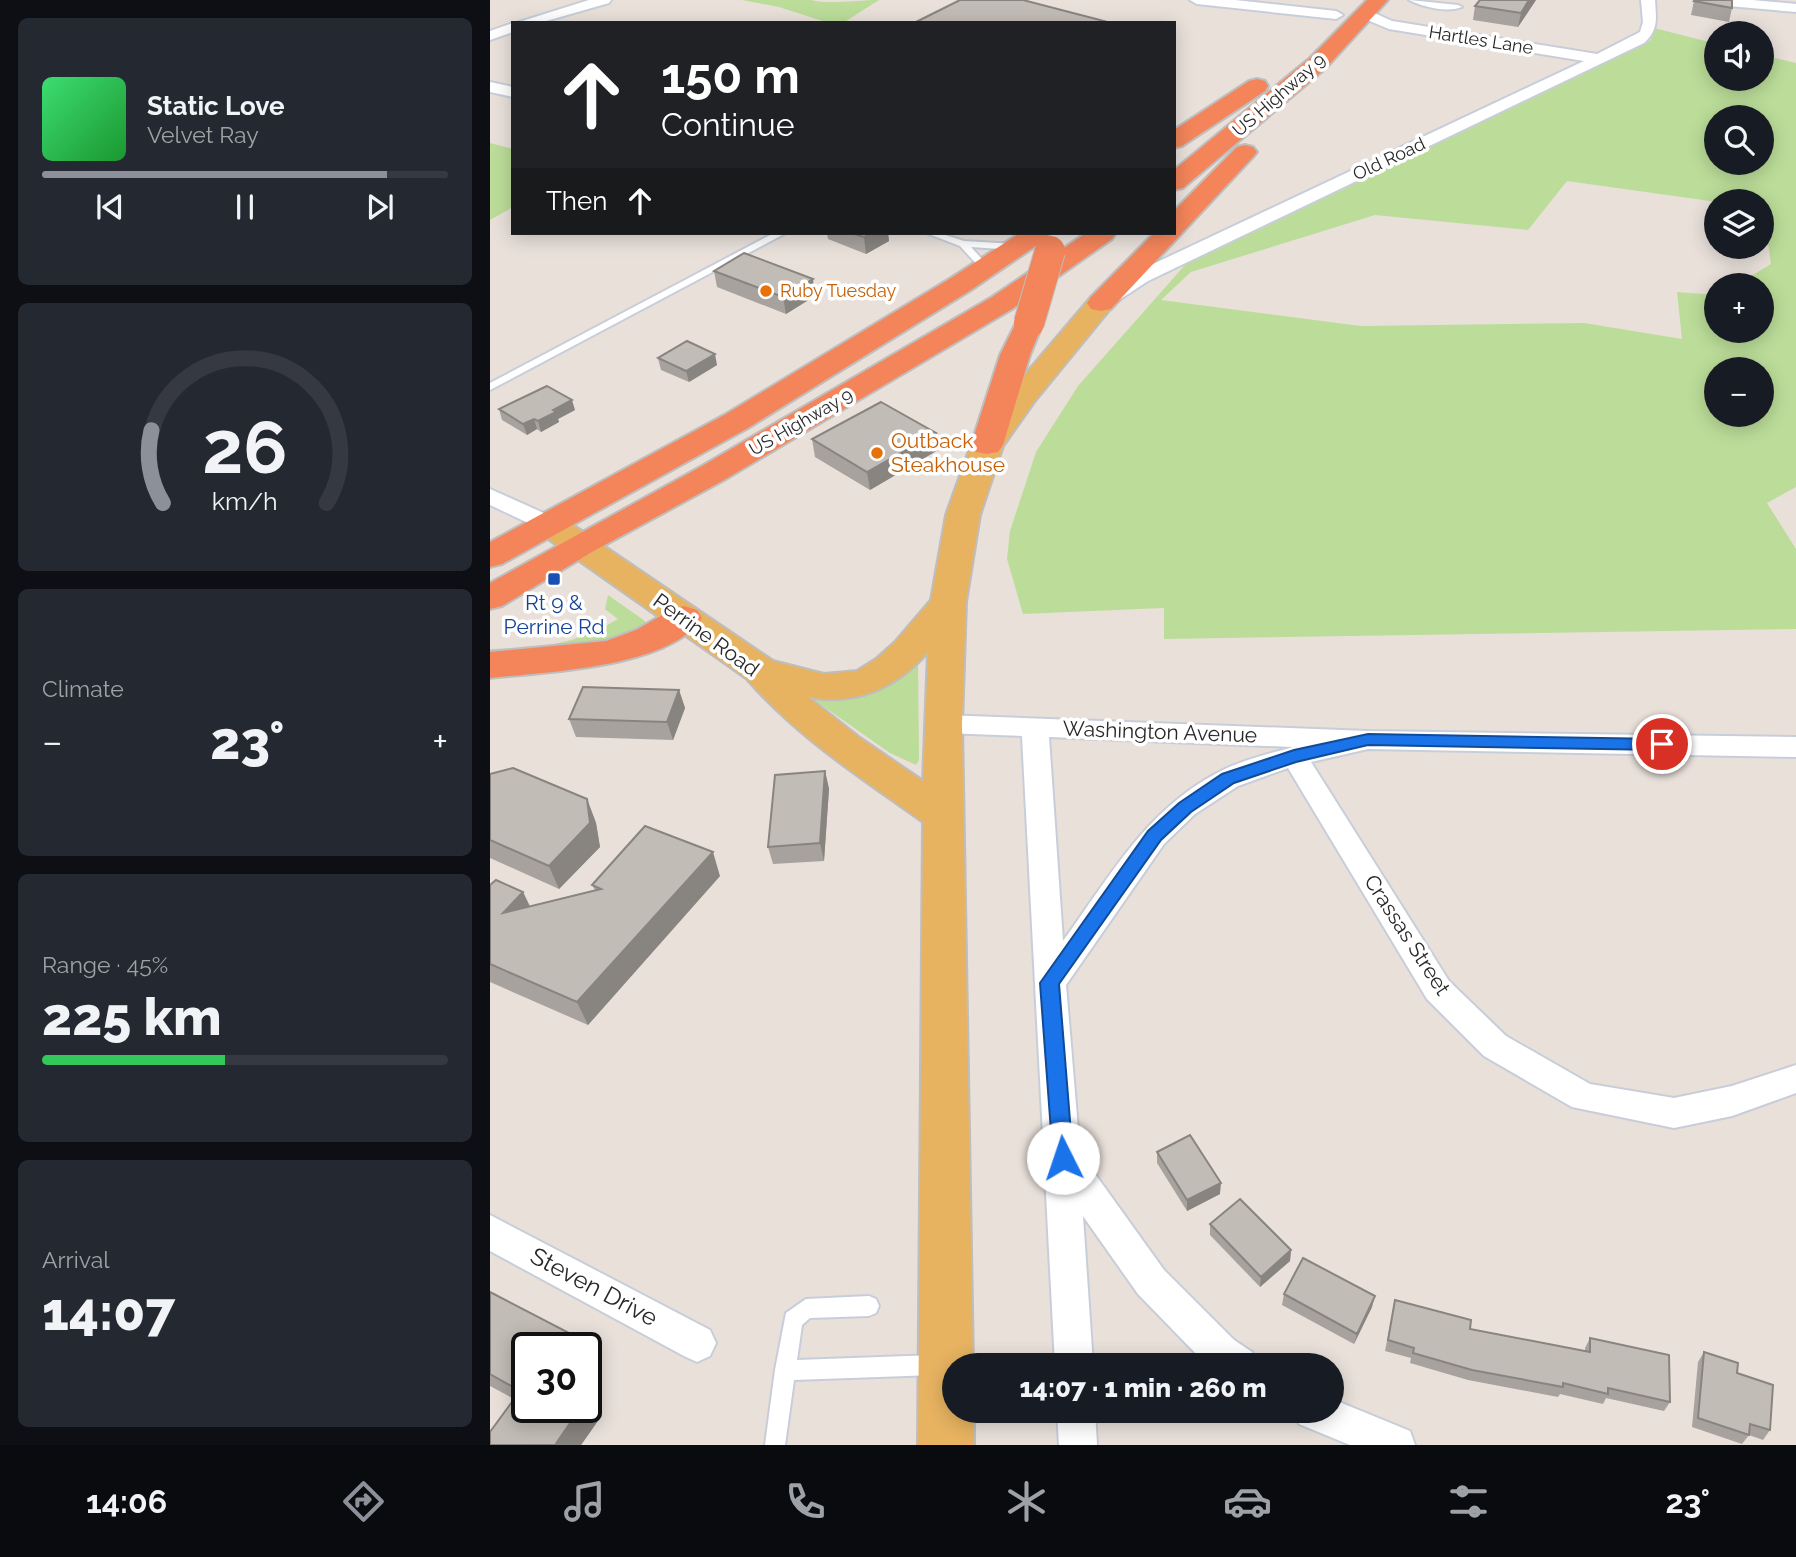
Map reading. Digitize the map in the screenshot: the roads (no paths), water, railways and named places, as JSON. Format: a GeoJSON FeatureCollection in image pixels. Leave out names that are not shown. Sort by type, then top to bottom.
{"type":"FeatureCollection","features":[{"type":"Feature","properties":{"kind":"highway","name":"US Highway 9"},"geometry":{"type":"LineString","coordinates":[[1176,181],[1318,63],[1358,7]]}},
{"type":"Feature","properties":{"kind":"highway","name":"US Highway 9"},"geometry":{"type":"LineString","coordinates":[[1176,140],[1254,90],[1308,43],[1358,7]]}},
{"type":"Feature","properties":{"kind":"highway"},"geometry":{"type":"LineString","coordinates":[[1176,224],[1302,92],[1318,63]]}},
{"type":"Feature","properties":{"kind":"highway","name":"US Highway 9"},"geometry":{"type":"LineString","coordinates":[[490,598],[580,545],[713,473],[1002,303],[1100,235]]}},
{"type":"Feature","properties":{"kind":"highway"},"geometry":{"type":"LineString","coordinates":[[1101,303],[1166,235]]}},
{"type":"Feature","properties":{"kind":"highway","name":"US Highway 9"},"geometry":{"type":"LineString","coordinates":[[490,556],[737,421],[985,268],[1041,241]]}},
{"type":"Feature","properties":{"kind":"highway"},"geometry":{"type":"LineString","coordinates":[[987,445],[1015,355],[1029,323],[1041,241]]}},
{"type":"Feature","properties":{"kind":"highway"},"geometry":{"type":"LineString","coordinates":[[490,665],[610,653],[649,639],[684,618]]}},
{"type":"Feature","properties":{"kind":"main road"},"geometry":{"type":"LineString","coordinates":[[947,1353],[943,724],[948,601],[963,516],[987,445],[1023,396],[1101,303]]}},
{"type":"Feature","properties":{"kind":"main road","name":"Perrine Road"},"geometry":{"type":"LineString","coordinates":[[549,524],[759,669],[778,694],[944,816]]}},
{"type":"Feature","properties":{"kind":"main road"},"geometry":{"type":"LineString","coordinates":[[759,669],[792,682],[828,688],[853,687],[876,678],[898,663],[948,601]]}},
{"type":"Feature","properties":{"kind":"main road"},"geometry":{"type":"LineString","coordinates":[[946,1423],[946,1445]]}},
{"type":"Feature","properties":{"kind":"street"},"geometry":{"type":"LineString","coordinates":[[545,0],[585,21]]}},
{"type":"Feature","properties":{"kind":"street"},"geometry":{"type":"LineString","coordinates":[[530,21],[604,0]]}},
{"type":"Feature","properties":{"kind":"street","name":"Hartles Lane"},"geometry":{"type":"LineString","coordinates":[[1197,0],[1358,7],[1389,25],[1600,59]]}},
{"type":"Feature","properties":{"kind":"street","name":"Old Road"},"geometry":{"type":"LineString","coordinates":[[1101,303],[1141,277],[1639,40],[1648,33],[1652,19],[1648,0]]}},
{"type":"Feature","properties":{"kind":"street"},"geometry":{"type":"LineString","coordinates":[[1705,0],[1796,8]]}},
{"type":"Feature","properties":{"kind":"street"},"geometry":{"type":"LineString","coordinates":[[490,36],[511,28]]}},
{"type":"Feature","properties":{"kind":"street"},"geometry":{"type":"LineString","coordinates":[[490,87],[511,92]]}},
{"type":"Feature","properties":{"kind":"street","name":"Perrine Road"},"geometry":{"type":"LineString","coordinates":[[490,496],[549,524]]}},
{"type":"Feature","properties":{"kind":"street","name":"Washington Avenue"},"geometry":{"type":"LineString","coordinates":[[943,724],[1368,740],[1796,747]]}},
{"type":"Feature","properties":{"kind":"street"},"geometry":{"type":"LineString","coordinates":[[1035,727],[1073,1353]]}},
{"type":"Feature","properties":{"kind":"street"},"geometry":{"type":"LineString","coordinates":[[1050,983],[1154,836],[1185,807],[1228,779],[1294,756],[1368,740]]}},
{"type":"Feature","properties":{"kind":"street","name":"Crassas Street"},"geometry":{"type":"LineString","coordinates":[[1294,756],[1438,990],[1494,1046],[1584,1097],[1674,1113],[1732,1101],[1796,1079]]}},
{"type":"Feature","properties":{"kind":"street"},"geometry":{"type":"LineString","coordinates":[[1063,1158],[1151,1282],[1221,1353]]}},
{"type":"Feature","properties":{"kind":"street","name":"Steven Drive"},"geometry":{"type":"LineString","coordinates":[[490,1232],[697,1343]]}},
{"type":"Feature","properties":{"kind":"street"},"geometry":{"type":"LineString","coordinates":[[1077,1423],[1078,1445]]}},
{"type":"Feature","properties":{"kind":"street"},"geometry":{"type":"LineString","coordinates":[[1344,1423],[1396,1445]]}},
{"type":"Feature","properties":{"kind":"lane"},"geometry":{"type":"LineString","coordinates":[[1413,0],[1449,6]]}},
{"type":"Feature","properties":{"kind":"lane"},"geometry":{"type":"LineString","coordinates":[[1422,1],[1436,5],[1462,3]]}},
{"type":"Feature","properties":{"kind":"lane"},"geometry":{"type":"LineString","coordinates":[[490,387],[777,235]]}},
{"type":"Feature","properties":{"kind":"lane"},"geometry":{"type":"LineString","coordinates":[[937,235],[963,244],[1041,241]]}},
{"type":"Feature","properties":{"kind":"lane"},"geometry":{"type":"LineString","coordinates":[[963,244],[985,268]]}},
{"type":"Feature","properties":{"kind":"lane"},"geometry":{"type":"LineString","coordinates":[[775,1445],[793,1320],[806,1310],[869,1306]]}},
{"type":"Feature","properties":{"kind":"lane"},"geometry":{"type":"LineString","coordinates":[[785,1370],[942,1365]]}},
{"type":"Feature","properties":{"kind":"place","name":"Ruby Tuesday"},"geometry":{"type":"Point","coordinates":[766,291]}},
{"type":"Feature","properties":{"kind":"place","name":"Outback Steakhouse"},"geometry":{"type":"Point","coordinates":[877,453]}},
{"type":"Feature","properties":{"kind":"place","name":"Rt 9 & Perrine Rd"},"geometry":{"type":"Point","coordinates":[554,579]}}]}
